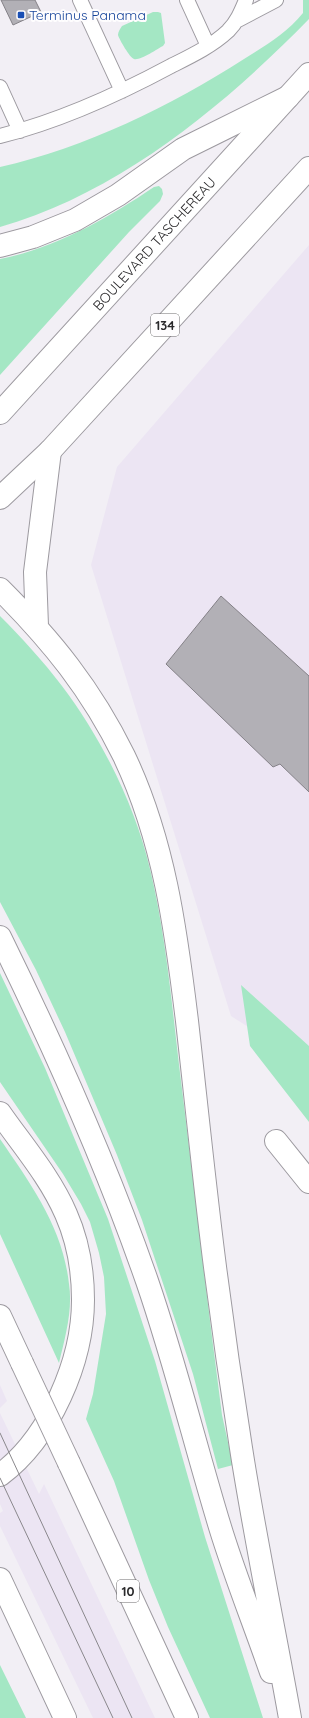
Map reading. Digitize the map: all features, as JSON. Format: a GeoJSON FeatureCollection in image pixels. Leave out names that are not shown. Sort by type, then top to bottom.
{"type":"FeatureCollection","features":[{"type":"Feature","properties":{"kind":"main road","name":"BOULEVARD TASCHEREAU"},"geometry":{"type":"LineString","coordinates":[[0,413],[309,74]]}},
{"type":"Feature","properties":{"kind":"main road"},"geometry":{"type":"LineString","coordinates":[[0,246],[33,237],[75,220],[118,195],[183,149],[288,97]]}},
{"type":"Feature","properties":{"kind":"main road","name":"134"},"geometry":{"type":"LineString","coordinates":[[0,498],[50,450],[309,168]]}},
{"type":"Feature","properties":{"kind":"main road"},"geometry":{"type":"LineString","coordinates":[[37,626],[35,572],[50,450]]}},
{"type":"Feature","properties":{"kind":"main road"},"geometry":{"type":"LineString","coordinates":[[0,589],[37,626],[80,681],[95,703],[123,755],[144,805],[162,865],[169,896],[180,966],[214,1256],[241,1448],[289,1718]]}},
{"type":"Feature","properties":{"kind":"main road"},"geometry":{"type":"LineString","coordinates":[[0,937],[42,1022],[76,1098],[122,1211],[172,1357],[226,1548],[289,1718]]}},
{"type":"Feature","properties":{"kind":"main road"},"geometry":{"type":"LineString","coordinates":[[0,1113],[50,1182],[66,1215],[73,1232],[82,1269],[83,1301],[79,1335],[74,1358],[54,1409],[28,1450],[0,1474]]}},
{"type":"Feature","properties":{"kind":"main road"},"geometry":{"type":"LineString","coordinates":[[276,1141],[309,1182]]}},
{"type":"Feature","properties":{"kind":"main road","name":"10"},"geometry":{"type":"LineString","coordinates":[[0,1316],[187,1718]]}},
{"type":"Feature","properties":{"kind":"main road"},"geometry":{"type":"LineString","coordinates":[[0,1579],[65,1718]]}},
{"type":"Feature","properties":{"kind":"lane"},"geometry":{"type":"LineString","coordinates":[[80,0],[122,90]]}},
{"type":"Feature","properties":{"kind":"lane"},"geometry":{"type":"LineString","coordinates":[[187,0],[208,46]]}},
{"type":"Feature","properties":{"kind":"lane"},"geometry":{"type":"LineString","coordinates":[[238,20],[246,0]]}},
{"type":"Feature","properties":{"kind":"lane"},"geometry":{"type":"LineString","coordinates":[[0,136],[20,131],[98,102],[208,46],[228,31],[238,20],[276,0]]}},
{"type":"Feature","properties":{"kind":"lane"},"geometry":{"type":"LineString","coordinates":[[0,87],[20,131]]}},
{"type":"Feature","properties":{"kind":"shaded area"},"geometry":{"type":"Polygon","coordinates":[[[309,245],[309,1066],[231,1016],[91,565],[117,467],[309,245]]]}},
{"type":"Feature","properties":{"kind":"shaded area"},"geometry":{"type":"Polygon","coordinates":[[[0,1385],[7,1401],[0,1408],[0,1385]]]}},
{"type":"Feature","properties":{"kind":"shaded area"},"geometry":{"type":"Polygon","coordinates":[[[0,1413],[39,1494],[44,1484],[155,1718],[93,1718],[0,1526],[0,1513],[3,1511],[0,1504],[0,1413]]]}},
{"type":"Feature","properties":{"kind":"green space"},"geometry":{"type":"Polygon","coordinates":[[[303,0],[309,0],[309,19],[242,83],[167,143],[128,169],[87,192],[44,212],[0,227],[0,167],[64,149],[95,137],[126,124],[187,93],[268,44],[283,33],[303,13],[303,0]]]}},
{"type":"Feature","properties":{"kind":"green space"},"geometry":{"type":"Polygon","coordinates":[[[153,12],[161,13],[165,43],[163,46],[148,54],[134,59],[122,44],[118,35],[119,32],[122,26],[153,12]]]}},
{"type":"Feature","properties":{"kind":"green space"},"geometry":{"type":"Polygon","coordinates":[[[159,186],[162,189],[163,194],[160,201],[129,232],[0,375],[0,259],[21,254],[61,240],[100,221],[154,187],[159,186]]]}},
{"type":"Feature","properties":{"kind":"green space"},"geometry":{"type":"Polygon","coordinates":[[[0,616],[55,677],[77,706],[91,728],[126,797],[144,845],[156,897],[170,983],[179,1068],[222,1415],[233,1465],[218,1469],[193,1374],[142,1220],[117,1155],[65,1032],[36,970],[0,902],[0,616]]]}},
{"type":"Feature","properties":{"kind":"green space"},"geometry":{"type":"Polygon","coordinates":[[[0,973],[45,1068],[108,1219],[155,1361],[205,1537],[263,1718],[210,1718],[168,1627],[149,1580],[114,1481],[86,1419],[93,1394],[106,1314],[104,1277],[90,1222],[81,1204],[63,1174],[0,1082],[0,973]]]}},
{"type":"Feature","properties":{"kind":"green space"},"geometry":{"type":"Polygon","coordinates":[[[241,985],[309,1046],[309,1122],[250,1046],[241,985]]]}},
{"type":"Feature","properties":{"kind":"green space"},"geometry":{"type":"Polygon","coordinates":[[[0,1139],[44,1207],[53,1225],[66,1264],[70,1304],[68,1324],[59,1363],[0,1234],[0,1139]]]}},
{"type":"Feature","properties":{"kind":"green space"},"geometry":{"type":"Polygon","coordinates":[[[0,1665],[26,1718],[0,1718],[0,1665]]]}},
{"type":"Feature","properties":{"kind":"building","name":"Terminus Panama"},"geometry":{"type":"Polygon","coordinates":[[[1,0],[35,0],[41,12],[13,25],[1,0]]]}},
{"type":"Feature","properties":{"kind":"building"},"geometry":{"type":"Polygon","coordinates":[[[221,596],[309,676],[309,792],[280,764],[273,767],[166,664],[221,596]]]}},
{"type":"Feature","properties":{"kind":"tram line"},"geometry":{"type":"LineString","coordinates":[[0,1433],[132,1718]]}},
{"type":"Feature","properties":{"kind":"tram line"},"geometry":{"type":"LineString","coordinates":[[0,1478],[113,1718]]}},
{"type":"Feature","properties":{"kind":"place","name":"Terminus Panama"},"geometry":{"type":"Point","coordinates":[21,15]}}]}
